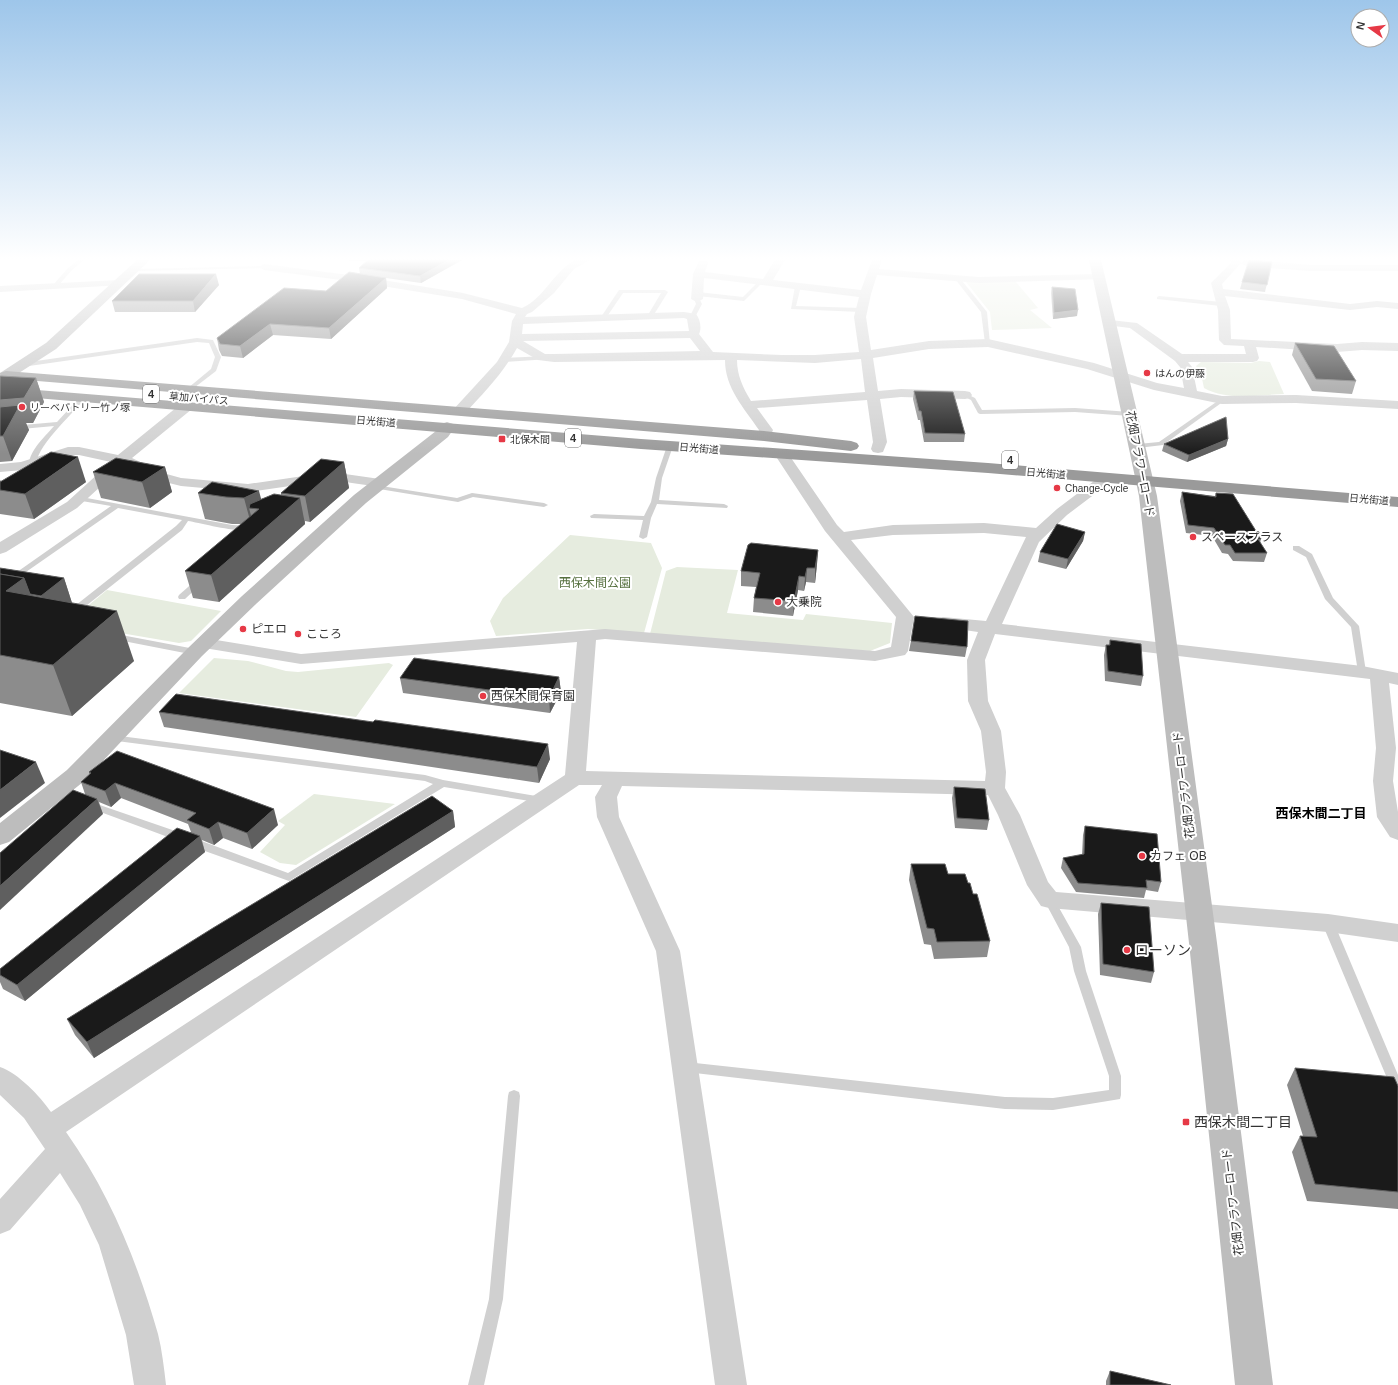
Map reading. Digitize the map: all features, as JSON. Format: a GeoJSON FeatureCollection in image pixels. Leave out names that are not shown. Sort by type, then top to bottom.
{"type":"FeatureCollection","features":[{"type":"Feature","properties":{"kind":"highway","name":"4"},"geometry":{"type":"LineString","coordinates":[[2,378],[190,389],[764,436],[878,449]]}},
{"type":"Feature","properties":{"kind":"highway","name":"草加バイパス"},"geometry":{"type":"LineString","coordinates":[[2,378],[302,406]]}},
{"type":"Feature","properties":{"kind":"highway","name":"日光街道"},"geometry":{"type":"LineString","coordinates":[[0,391],[782,455],[988,468],[1107,478],[1144,475],[1398,492]]}},
{"type":"Feature","properties":{"kind":"highway","name":"日光街道"},"geometry":{"type":"LineString","coordinates":[[302,406],[726,442],[878,449],[1398,502]]}},
{"type":"Feature","properties":{"kind":"street"},"geometry":{"type":"LineString","coordinates":[[2,378],[55,342],[74,325]]}},
{"type":"Feature","properties":{"kind":"street"},"geometry":{"type":"LineString","coordinates":[[459,411],[480,390],[503,360],[515,340],[518,325]]}},
{"type":"Feature","properties":{"kind":"street"},"geometry":{"type":"LineString","coordinates":[[693,334],[695,330],[694,325]]}},
{"type":"Feature","properties":{"kind":"street"},"geometry":{"type":"LineString","coordinates":[[861,325],[880,442],[878,449]]}},
{"type":"Feature","properties":{"kind":"street","name":"花畑フラワーロード"},"geometry":{"type":"LineString","coordinates":[[1110,325],[1144,475],[1168,650],[1200,913],[1254,1385]]}},
{"type":"Feature","properties":{"kind":"street"},"geometry":{"type":"LineString","coordinates":[[1129,325],[1133,325],[1179,358],[1186,367],[1191,393]]}},
{"type":"Feature","properties":{"kind":"street"},"geometry":{"type":"LineString","coordinates":[[1224,325],[1225,340],[1228,342],[1337,348],[1362,346],[1398,348]]}},
{"type":"Feature","properties":{"kind":"street"},"geometry":{"type":"LineString","coordinates":[[515,340],[693,334]]}},
{"type":"Feature","properties":{"kind":"street"},"geometry":{"type":"LineString","coordinates":[[693,334],[709,355]]}},
{"type":"Feature","properties":{"kind":"street"},"geometry":{"type":"LineString","coordinates":[[515,340],[542,357],[549,358],[709,355],[814,359],[866,355],[929,345],[988,343],[1090,366],[1154,386],[1222,400],[1296,399],[1398,404]]}},
{"type":"Feature","properties":{"kind":"street"},"geometry":{"type":"LineString","coordinates":[[1179,358],[1253,358],[1249,343]]}},
{"type":"Feature","properties":{"kind":"street"},"geometry":{"type":"LineString","coordinates":[[731,357],[730,366],[733,380],[739,394],[749,405],[766,430],[764,436]]}},
{"type":"Feature","properties":{"kind":"street"},"geometry":{"type":"LineString","coordinates":[[749,405],[901,393],[965,395]]}},
{"type":"Feature","properties":{"kind":"street"},"geometry":{"type":"LineString","coordinates":[[0,549],[72,505],[122,460],[187,406]]}},
{"type":"Feature","properties":{"kind":"street"},"geometry":{"type":"LineString","coordinates":[[0,836],[60,794],[75,776],[112,738],[249,600],[378,485],[442,434],[447,427]]}},
{"type":"Feature","properties":{"kind":"street"},"geometry":{"type":"LineString","coordinates":[[0,468],[23,466],[30,469],[68,451],[79,451],[122,460],[158,476],[189,482],[248,488],[309,484],[331,476],[378,485]]}},
{"type":"Feature","properties":{"kind":"street"},"geometry":{"type":"LineString","coordinates":[[782,455],[831,528],[918,619],[1380,676],[1386,748],[1383,781],[1388,817],[1398,832]]}},
{"type":"Feature","properties":{"kind":"street"},"geometry":{"type":"LineString","coordinates":[[1107,478],[1064,511],[1032,540],[994,623],[987,631],[976,660],[978,701],[991,731],[996,772],[995,788],[1009,815],[1038,885],[1050,900],[1328,923],[1398,933]]}},
{"type":"Feature","properties":{"kind":"street"},"geometry":{"type":"LineString","coordinates":[[840,537],[893,530],[984,528],[1039,533]]}},
{"type":"Feature","properties":{"kind":"street"},"geometry":{"type":"LineString","coordinates":[[200,648],[301,659],[605,634],[875,656],[899,651],[918,619]]}},
{"type":"Feature","properties":{"kind":"street"},"geometry":{"type":"LineString","coordinates":[[575,778],[587,635]]}},
{"type":"Feature","properties":{"kind":"street"},"geometry":{"type":"LineString","coordinates":[[0,1220],[55,1139],[575,778],[995,788]]}},
{"type":"Feature","properties":{"kind":"street"},"geometry":{"type":"LineString","coordinates":[[616,778],[606,797],[608,817],[668,951],[731,1385]]}},
{"type":"Feature","properties":{"kind":"street"},"geometry":{"type":"LineString","coordinates":[[0,1078],[34,1110],[55,1139],[90,1196],[113,1243],[142,1335],[150,1385]]}},
{"type":"Feature","properties":{"kind":"lane"},"geometry":{"type":"LineString","coordinates":[[986,325],[988,343]]}},
{"type":"Feature","properties":{"kind":"lane"},"geometry":{"type":"LineString","coordinates":[[22,365],[197,340],[211,341],[218,357],[214,370],[190,389]]}},
{"type":"Feature","properties":{"kind":"lane"},"geometry":{"type":"LineString","coordinates":[[503,360],[549,358]]}},
{"type":"Feature","properties":{"kind":"lane"},"geometry":{"type":"LineString","coordinates":[[965,395],[973,399],[980,412],[1075,410],[1130,414]]}},
{"type":"Feature","properties":{"kind":"lane"},"geometry":{"type":"LineString","coordinates":[[30,469],[38,448],[83,397]]}},
{"type":"Feature","properties":{"kind":"lane"},"geometry":{"type":"LineString","coordinates":[[1138,446],[1161,444],[1222,400]]}},
{"type":"Feature","properties":{"kind":"lane"},"geometry":{"type":"LineString","coordinates":[[0,429],[58,424]]}},
{"type":"Feature","properties":{"kind":"lane"},"geometry":{"type":"LineString","coordinates":[[643,537],[647,518],[655,502],[659,478],[670,446]]}},
{"type":"Feature","properties":{"kind":"lane"},"geometry":{"type":"LineString","coordinates":[[378,485],[458,500],[472,495],[544,505]]}},
{"type":"Feature","properties":{"kind":"lane"},"geometry":{"type":"LineString","coordinates":[[79,498],[253,530]]}},
{"type":"Feature","properties":{"kind":"lane"},"geometry":{"type":"LineString","coordinates":[[655,502],[724,506]]}},
{"type":"Feature","properties":{"kind":"lane"},"geometry":{"type":"LineString","coordinates":[[0,588],[117,505]]}},
{"type":"Feature","properties":{"kind":"lane"},"geometry":{"type":"LineString","coordinates":[[594,516],[647,518]]}},
{"type":"Feature","properties":{"kind":"lane"},"geometry":{"type":"LineString","coordinates":[[68,616],[179,528],[187,518]]}},
{"type":"Feature","properties":{"kind":"lane"},"geometry":{"type":"LineString","coordinates":[[1296,548],[1309,556],[1329,599],[1355,626],[1380,676]]}},
{"type":"Feature","properties":{"kind":"lane"},"geometry":{"type":"LineString","coordinates":[[182,597],[207,577]]}},
{"type":"Feature","properties":{"kind":"lane"},"geometry":{"type":"LineString","coordinates":[[107,636],[200,648]]}},
{"type":"Feature","properties":{"kind":"lane"},"geometry":{"type":"LineString","coordinates":[[112,738],[425,778],[442,783],[542,800]]}},
{"type":"Feature","properties":{"kind":"lane"},"geometry":{"type":"LineString","coordinates":[[80,801],[289,877],[442,783]]}},
{"type":"Feature","properties":{"kind":"lane"},"geometry":{"type":"LineString","coordinates":[[685,1067],[1005,1103],[1053,1104],[1115,1095],[1115,1076],[1080,971],[1075,947],[1050,900]]}},
{"type":"Feature","properties":{"kind":"lane"},"geometry":{"type":"LineString","coordinates":[[1328,923],[1398,1090]]}},
{"type":"Feature","properties":{"kind":"lane"},"geometry":{"type":"LineString","coordinates":[[476,1385],[496,1299],[514,1096]]}},
{"type":"Feature","properties":{"kind":"green space"},"geometry":{"type":"Polygon","coordinates":[[[991,325],[1048,325],[1052,328],[992,330],[991,325]]]}},
{"type":"Feature","properties":{"kind":"green space"},"geometry":{"type":"Polygon","coordinates":[[[1259,361],[1270,362],[1284,394],[1233,396],[1213,392],[1204,388],[1201,374],[1196,366],[1201,362],[1251,363],[1259,361]]]}},
{"type":"Feature","properties":{"kind":"green space","name":"西保木間公園"},"geometry":{"type":"Polygon","coordinates":[[[570,535],[651,543],[662,568],[644,633],[588,629],[496,636],[490,621],[503,598],[570,535]]]}},
{"type":"Feature","properties":{"kind":"green space"},"geometry":{"type":"Polygon","coordinates":[[[677,567],[738,570],[727,613],[803,620],[806,614],[892,623],[890,643],[870,651],[650,634],[666,571],[677,567]]]}},
{"type":"Feature","properties":{"kind":"green space"},"geometry":{"type":"Polygon","coordinates":[[[107,590],[221,611],[191,641],[179,643],[74,625],[72,619],[107,590]]]}},
{"type":"Feature","properties":{"kind":"green space"},"geometry":{"type":"Polygon","coordinates":[[[214,658],[248,661],[286,671],[298,672],[389,663],[393,665],[356,717],[179,693],[214,658]]]}},
{"type":"Feature","properties":{"kind":"green space"},"geometry":{"type":"Polygon","coordinates":[[[314,794],[395,804],[296,865],[280,863],[260,852],[285,825],[278,821],[314,794]]]}},
{"type":"Feature","properties":{"kind":"building"},"geometry":{"type":"Polygon","coordinates":[[[235,325],[269,325],[240,346],[220,344],[217,338],[235,325]]]}},
{"type":"Feature","properties":{"kind":"building"},"geometry":{"type":"Polygon","coordinates":[[[279,325],[333,325],[329,328],[279,325]]]}},
{"type":"Feature","properties":{"kind":"building"},"geometry":{"type":"Polygon","coordinates":[[[1295,343],[1334,346],[1356,381],[1316,379],[1295,343]]]}},
{"type":"Feature","properties":{"kind":"building"},"geometry":{"type":"Polygon","coordinates":[[[0,376],[36,378],[24,398],[0,400],[0,376]]]}},
{"type":"Feature","properties":{"kind":"building"},"geometry":{"type":"Polygon","coordinates":[[[914,391],[953,392],[965,434],[925,433],[921,411],[919,411],[914,391]]]}},
{"type":"Feature","properties":{"kind":"building"},"geometry":{"type":"Polygon","coordinates":[[[20,405],[3,436],[0,436],[0,407],[20,405]]]}},
{"type":"Feature","properties":{"kind":"building"},"geometry":{"type":"Polygon","coordinates":[[[1226,417],[1228,439],[1189,455],[1164,444],[1226,417]]]}},
{"type":"Feature","properties":{"kind":"building"},"geometry":{"type":"Polygon","coordinates":[[[51,452],[78,457],[25,494],[0,490],[0,482],[51,452]]]}},
{"type":"Feature","properties":{"kind":"building"},"geometry":{"type":"Polygon","coordinates":[[[116,458],[165,467],[142,482],[93,472],[116,458]]]}},
{"type":"Feature","properties":{"kind":"building"},"geometry":{"type":"Polygon","coordinates":[[[321,459],[344,462],[305,496],[281,493],[321,459]]]}},
{"type":"Feature","properties":{"kind":"building"},"geometry":{"type":"Polygon","coordinates":[[[212,482],[259,491],[244,498],[198,493],[212,482]]]}},
{"type":"Feature","properties":{"kind":"building"},"geometry":{"type":"Polygon","coordinates":[[[1182,492],[1216,497],[1216,493],[1233,494],[1261,539],[1258,539],[1267,553],[1235,553],[1230,545],[1225,545],[1214,528],[1188,525],[1182,492]]]}},
{"type":"Feature","properties":{"kind":"building"},"geometry":{"type":"Polygon","coordinates":[[[274,494],[300,498],[211,575],[185,571],[259,509],[249,508],[250,504],[274,494]]]}},
{"type":"Feature","properties":{"kind":"building"},"geometry":{"type":"Polygon","coordinates":[[[1057,524],[1085,532],[1068,559],[1040,552],[1057,524]]]}},
{"type":"Feature","properties":{"kind":"building"},"geometry":{"type":"Polygon","coordinates":[[[751,543],[818,550],[815,568],[807,568],[805,577],[799,576],[794,601],[754,598],[760,573],[741,571],[748,545],[751,543]]]}},
{"type":"Feature","properties":{"kind":"building"},"geometry":{"type":"Polygon","coordinates":[[[0,568],[64,578],[41,596],[30,594],[24,578],[0,574],[0,568]]]}},
{"type":"Feature","properties":{"kind":"building"},"geometry":{"type":"Polygon","coordinates":[[[0,574],[24,578],[6,591],[117,611],[53,665],[0,655],[0,574]]]}},
{"type":"Feature","properties":{"kind":"building"},"geometry":{"type":"Polygon","coordinates":[[[915,616],[968,621],[967,647],[911,641],[915,616]]]}},
{"type":"Feature","properties":{"kind":"building"},"geometry":{"type":"Polygon","coordinates":[[[1110,640],[1141,644],[1143,676],[1108,671],[1106,645],[1110,645],[1110,640]]]}},
{"type":"Feature","properties":{"kind":"building"},"geometry":{"type":"Polygon","coordinates":[[[414,658],[559,677],[549,698],[400,678],[414,658]]]}},
{"type":"Feature","properties":{"kind":"building"},"geometry":{"type":"Polygon","coordinates":[[[176,694],[373,722],[375,720],[548,744],[537,767],[159,712],[176,694]]]}},
{"type":"Feature","properties":{"kind":"building"},"geometry":{"type":"Polygon","coordinates":[[[0,750],[36,762],[0,790],[0,750]]]}},
{"type":"Feature","properties":{"kind":"building"},"geometry":{"type":"Polygon","coordinates":[[[117,751],[274,809],[247,833],[218,822],[209,829],[187,820],[196,813],[115,783],[105,791],[81,782],[91,773],[89,772],[117,751]]]}},
{"type":"Feature","properties":{"kind":"building"},"geometry":{"type":"Polygon","coordinates":[[[954,787],[985,789],[989,820],[957,818],[954,787]]]}},
{"type":"Feature","properties":{"kind":"building"},"geometry":{"type":"Polygon","coordinates":[[[73,790],[97,799],[0,886],[0,853],[73,790]]]}},
{"type":"Feature","properties":{"kind":"building"},"geometry":{"type":"Polygon","coordinates":[[[432,796],[453,811],[87,1042],[67,1019],[213,928],[432,796]]]}},
{"type":"Feature","properties":{"kind":"building"},"geometry":{"type":"Polygon","coordinates":[[[1085,826],[1157,834],[1161,882],[1146,880],[1147,888],[1078,883],[1063,858],[1084,854],[1085,826]]]}},
{"type":"Feature","properties":{"kind":"building"},"geometry":{"type":"Polygon","coordinates":[[[177,828],[200,836],[17,985],[0,975],[0,969],[177,828]]]}},
{"type":"Feature","properties":{"kind":"building"},"geometry":{"type":"Polygon","coordinates":[[[911,864],[945,864],[948,874],[965,874],[968,883],[970,883],[973,894],[977,894],[990,941],[937,942],[934,929],[927,928],[911,864]]]}},
{"type":"Feature","properties":{"kind":"building"},"geometry":{"type":"Polygon","coordinates":[[[1101,903],[1149,907],[1154,972],[1103,964],[1101,903]]]}},
{"type":"Feature","properties":{"kind":"building"},"geometry":{"type":"Polygon","coordinates":[[[1295,1068],[1394,1077],[1398,1086],[1398,1192],[1315,1184],[1300,1136],[1317,1137],[1295,1068]]]}},
{"type":"Feature","properties":{"kind":"building"},"geometry":{"type":"Polygon","coordinates":[[[1110,1371],[1171,1385],[1110,1385],[1110,1371]]]}},
{"type":"Feature","properties":{"kind":"place","name":"はんの伊藤"},"geometry":{"type":"Point","coordinates":[1147,373]}},
{"type":"Feature","properties":{"kind":"place","name":"リーベパトリー竹ノ塚"},"geometry":{"type":"Point","coordinates":[22,407]}},
{"type":"Feature","properties":{"kind":"place","name":"北保木間"},"geometry":{"type":"Point","coordinates":[502,439]}},
{"type":"Feature","properties":{"kind":"place","name":"Change-Cycle"},"geometry":{"type":"Point","coordinates":[1057,488]}},
{"type":"Feature","properties":{"kind":"place","name":"スペースプラス"},"geometry":{"type":"Point","coordinates":[1193,537]}},
{"type":"Feature","properties":{"kind":"place","name":"大乗院"},"geometry":{"type":"Point","coordinates":[778,602]}},
{"type":"Feature","properties":{"kind":"place","name":"ピエロ"},"geometry":{"type":"Point","coordinates":[243,629]}},
{"type":"Feature","properties":{"kind":"place","name":"こころ"},"geometry":{"type":"Point","coordinates":[298,634]}},
{"type":"Feature","properties":{"kind":"place","name":"西保木間保育園"},"geometry":{"type":"Point","coordinates":[483,696]}},
{"type":"Feature","properties":{"kind":"place","name":"カフェ OB"},"geometry":{"type":"Point","coordinates":[1142,856]}},
{"type":"Feature","properties":{"kind":"place","name":"ローソン"},"geometry":{"type":"Point","coordinates":[1127,950]}},
{"type":"Feature","properties":{"kind":"place","name":"西保木間二丁目"},"geometry":{"type":"Point","coordinates":[1186,1122]}},
{"type":"Feature","properties":{"kind":"district","name":"西保木間二丁目"},"geometry":{"type":"Point","coordinates":[1321,813]}}]}
